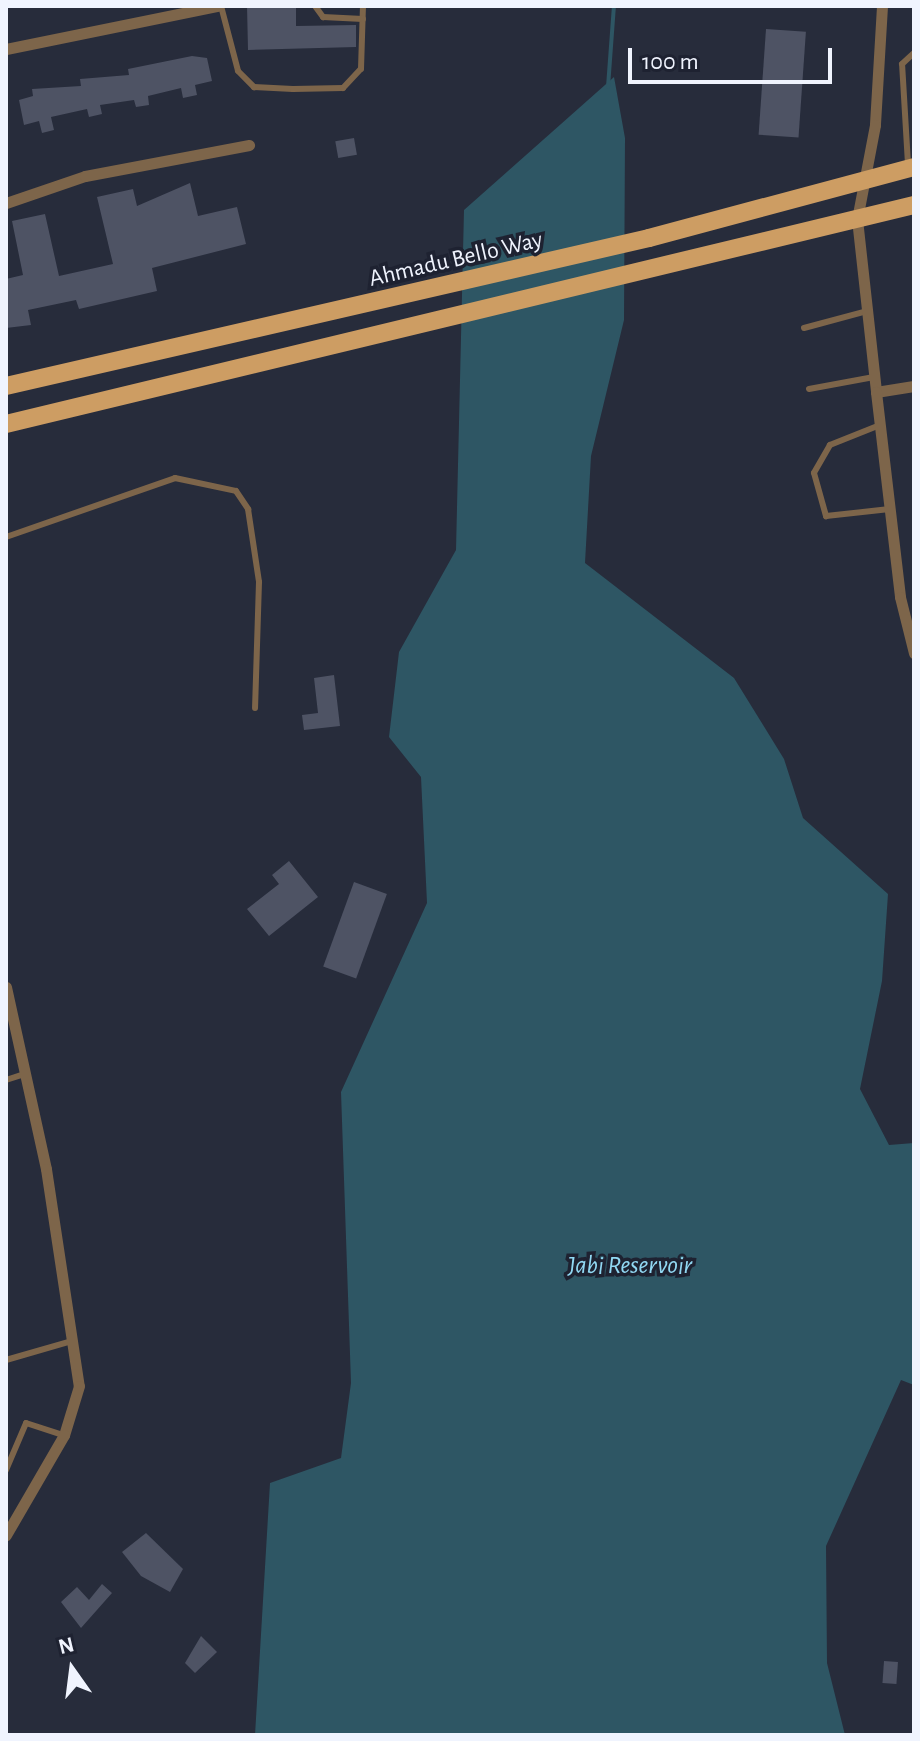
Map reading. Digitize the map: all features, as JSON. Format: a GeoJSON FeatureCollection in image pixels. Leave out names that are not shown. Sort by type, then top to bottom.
{"type":"FeatureCollection","features":[{"type":"Feature","properties":{"kind":"main road","name":"Ahmadu Bello Way"},"geometry":{"type":"LineString","coordinates":[[6,386],[406,297],[649,238],[911,167]]}},
{"type":"Feature","properties":{"kind":"main road"},"geometry":{"type":"LineString","coordinates":[[6,424],[415,330],[914,205]]}},
{"type":"Feature","properties":{"kind":"street"},"geometry":{"type":"LineString","coordinates":[[6,49],[220,6]]}},
{"type":"Feature","properties":{"kind":"street"},"geometry":{"type":"LineString","coordinates":[[882,6],[875,125],[862,179],[857,219],[890,509],[914,653]]}},
{"type":"Feature","properties":{"kind":"street"},"geometry":{"type":"LineString","coordinates":[[6,203],[85,176],[249,145]]}},
{"type":"Feature","properties":{"kind":"street"},"geometry":{"type":"LineString","coordinates":[[876,392],[914,386]]}},
{"type":"Feature","properties":{"kind":"street"},"geometry":{"type":"LineString","coordinates":[[6,987],[28,1073],[74,1340],[79,1386],[64,1435],[6,1535]]}},
{"type":"Feature","properties":{"kind":"lane"},"geometry":{"type":"LineString","coordinates":[[220,6],[238,71],[254,87],[343,88],[361,69],[363,6]]}},
{"type":"Feature","properties":{"kind":"lane"},"geometry":{"type":"LineString","coordinates":[[315,6],[323,17],[363,19]]}},
{"type":"Feature","properties":{"kind":"lane"},"geometry":{"type":"LineString","coordinates":[[911,167],[902,64],[914,53]]}},
{"type":"Feature","properties":{"kind":"lane"},"geometry":{"type":"LineString","coordinates":[[905,105],[914,103]]}},
{"type":"Feature","properties":{"kind":"lane"},"geometry":{"type":"LineString","coordinates":[[804,328],[867,311]]}},
{"type":"Feature","properties":{"kind":"lane"},"geometry":{"type":"LineString","coordinates":[[809,389],[874,377]]}},
{"type":"Feature","properties":{"kind":"lane"},"geometry":{"type":"LineString","coordinates":[[880,425],[830,445],[814,473],[826,516],[890,509]]}},
{"type":"Feature","properties":{"kind":"lane"},"geometry":{"type":"LineString","coordinates":[[6,537],[175,478],[236,491],[248,509],[259,582],[255,708]]}},
{"type":"Feature","properties":{"kind":"lane"},"geometry":{"type":"LineString","coordinates":[[6,1080],[28,1073]]}},
{"type":"Feature","properties":{"kind":"lane"},"geometry":{"type":"LineString","coordinates":[[6,1360],[74,1340]]}},
{"type":"Feature","properties":{"kind":"lane"},"geometry":{"type":"LineString","coordinates":[[6,1470],[26,1423],[64,1435]]}},
{"type":"Feature","properties":{"kind":"water","name":"Jabi Reservoir"},"geometry":{"type":"Polygon","coordinates":[[[614,77],[625,138],[624,320],[591,456],[585,563],[734,678],[784,759],[803,818],[888,894],[882,981],[860,1089],[889,1145],[914,1143],[914,1385],[901,1380],[826,1546],[827,1663],[845,1735],[255,1735],[270,1483],[341,1458],[351,1383],[341,1092],[427,903],[421,777],[389,737],[399,652],[456,550],[464,210],[614,77]]]}},
{"type":"Feature","properties":{"kind":"building"},"geometry":{"type":"Polygon","coordinates":[[[247,6],[296,6],[296,26],[356,25],[356,47],[248,50],[247,6]]]}},
{"type":"Feature","properties":{"kind":"building"},"geometry":{"type":"Polygon","coordinates":[[[766,29],[806,32],[799,138],[759,135],[766,29]]]}},
{"type":"Feature","properties":{"kind":"building"},"geometry":{"type":"Polygon","coordinates":[[[192,56],[207,58],[212,81],[195,85],[197,95],[183,98],[181,88],[148,96],[149,105],[136,107],[134,100],[100,105],[102,114],[89,117],[87,109],[51,117],[54,130],[42,133],[39,121],[24,125],[19,100],[33,96],[32,89],[81,86],[80,79],[129,75],[128,69],[192,56]]]}},
{"type":"Feature","properties":{"kind":"building"},"geometry":{"type":"Polygon","coordinates":[[[354,138],[357,155],[338,158],[335,141],[354,138]]]}},
{"type":"Feature","properties":{"kind":"building"},"geometry":{"type":"Polygon","coordinates":[[[190,183],[198,216],[237,207],[246,244],[152,268],[157,291],[79,309],[76,300],[28,310],[31,325],[6,328],[6,279],[23,275],[12,221],[45,214],[59,276],[113,264],[97,197],[133,189],[137,206],[190,183]]]}},
{"type":"Feature","properties":{"kind":"building"},"geometry":{"type":"Polygon","coordinates":[[[334,675],[340,726],[304,730],[302,715],[318,713],[314,678],[334,675]]]}},
{"type":"Feature","properties":{"kind":"building"},"geometry":{"type":"Polygon","coordinates":[[[289,861],[318,897],[269,936],[247,909],[279,884],[272,875],[289,861]]]}},
{"type":"Feature","properties":{"kind":"building"},"geometry":{"type":"Polygon","coordinates":[[[354,882],[387,894],[356,979],[323,967],[354,882]]]}},
{"type":"Feature","properties":{"kind":"building"},"geometry":{"type":"Polygon","coordinates":[[[146,1533],[183,1569],[170,1592],[141,1576],[122,1552],[146,1533]]]}},
{"type":"Feature","properties":{"kind":"building"},"geometry":{"type":"Polygon","coordinates":[[[102,1584],[112,1593],[81,1628],[61,1602],[77,1587],[89,1600],[102,1584]]]}},
{"type":"Feature","properties":{"kind":"building"},"geometry":{"type":"Polygon","coordinates":[[[201,1636],[217,1652],[195,1673],[185,1663],[201,1636]]]}},
{"type":"Feature","properties":{"kind":"building"},"geometry":{"type":"Polygon","coordinates":[[[884,1661],[898,1662],[896,1684],[882,1683],[884,1661]]]}},
{"type":"Feature","properties":{"kind":"waterway"},"geometry":{"type":"LineString","coordinates":[[608,87],[614,6]]}}]}
